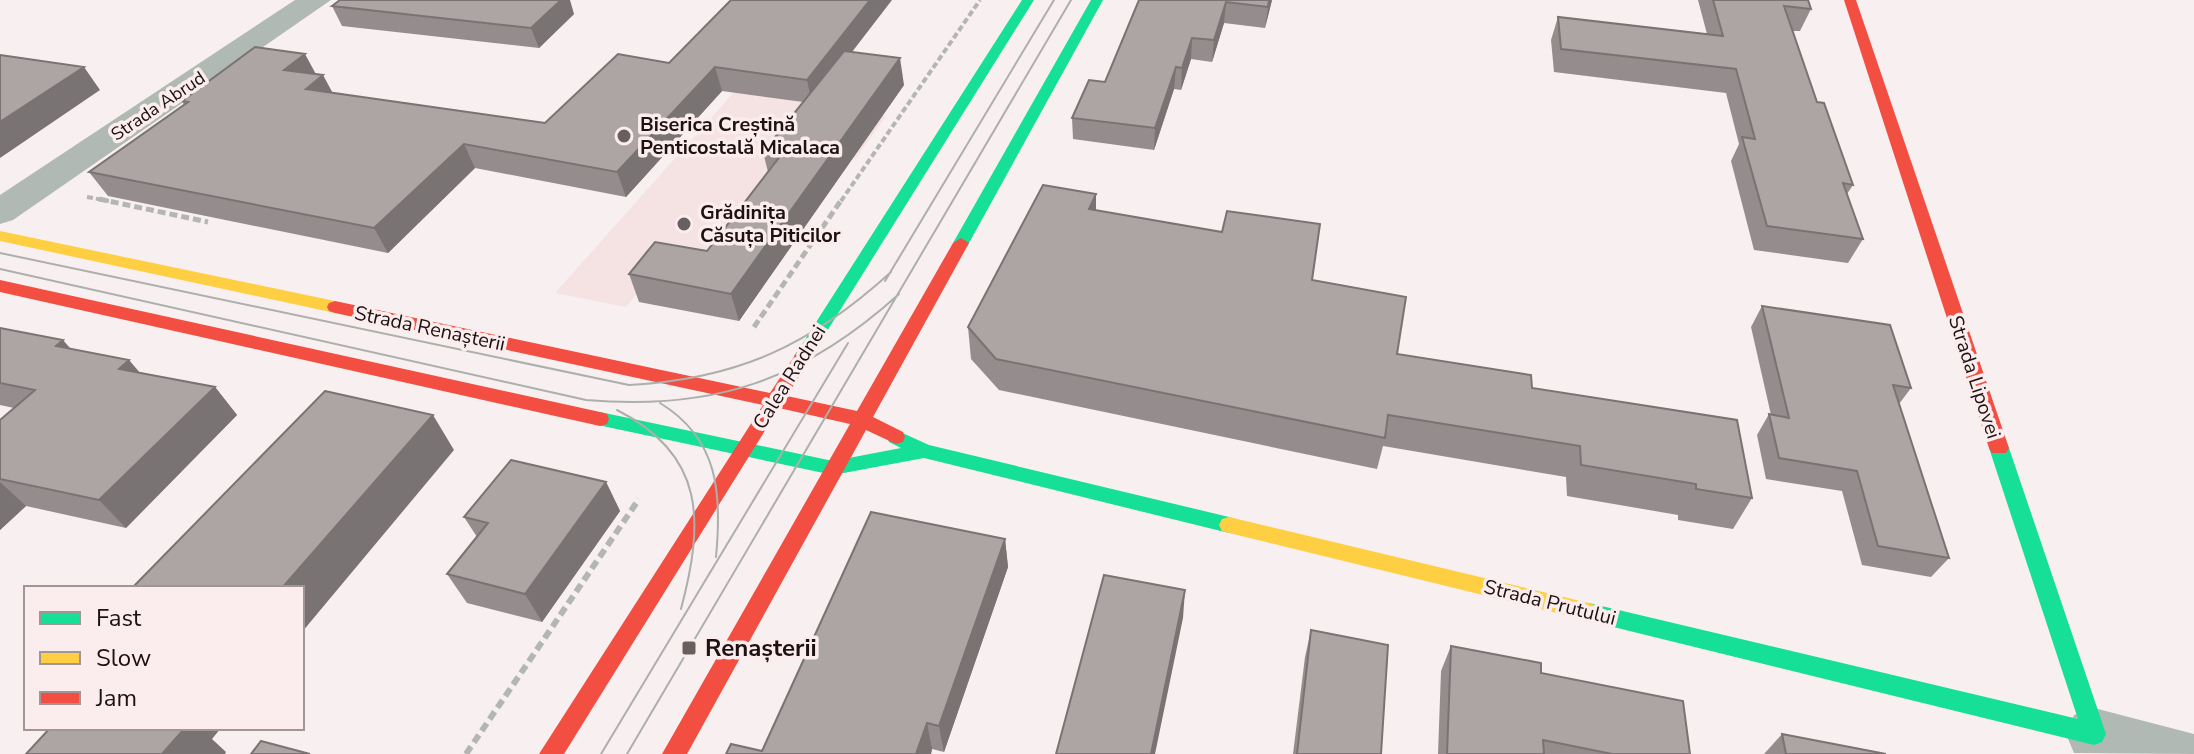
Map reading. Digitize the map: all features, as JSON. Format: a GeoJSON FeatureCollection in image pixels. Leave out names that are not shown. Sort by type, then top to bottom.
{"type":"FeatureCollection","features":[{"type":"Feature","properties":{"kind":"street","name":"Strada Abrud"},"geometry":{"type":"LineString","coordinates":[[0,212],[316,0]]}},
{"type":"Feature","properties":{"kind":"street","name":"Calea Radnei"},"geometry":{"type":"LineString","coordinates":[[551,754],[1028,0]]}},
{"type":"Feature","properties":{"kind":"street"},"geometry":{"type":"LineString","coordinates":[[674,754],[1097,0]]}},
{"type":"Feature","properties":{"kind":"street","name":"Strada Lipovei"},"geometry":{"type":"LineString","coordinates":[[1850,0],[2097,744]]}},
{"type":"Feature","properties":{"kind":"street","name":"Strada Renașterii"},"geometry":{"type":"LineString","coordinates":[[0,236],[861,419]]}},
{"type":"Feature","properties":{"kind":"street"},"geometry":{"type":"LineString","coordinates":[[0,286],[742,451],[833,468]]}},
{"type":"Feature","properties":{"kind":"street","name":"Strada Prutului"},"geometry":{"type":"LineString","coordinates":[[861,419],[924,451],[2097,744],[2176,754]]}},
{"type":"Feature","properties":{"kind":"street","name":"Strada Prutului"},"geometry":{"type":"LineString","coordinates":[[833,468],[924,451]]}},
{"type":"Feature","properties":{"kind":"path"},"geometry":{"type":"LineString","coordinates":[[754,327],[980,0]]}},
{"type":"Feature","properties":{"kind":"path"},"geometry":{"type":"LineString","coordinates":[[38,186],[208,222]]}},
{"type":"Feature","properties":{"kind":"path"},"geometry":{"type":"LineString","coordinates":[[466,754],[639,499]]}},
{"type":"Feature","properties":{"kind":"shaded area","name":"Grădinița Căsuța Piticilor"},"geometry":{"type":"Polygon","coordinates":[[[735,91],[886,116],[856,158],[789,147],[713,273],[661,263],[626,307],[555,293],[735,91]]]}},
{"type":"Feature","properties":{"kind":"building"},"geometry":{"type":"Polygon","coordinates":[[[340,0],[561,0],[531,28],[332,6],[340,0]]]}},
{"type":"Feature","properties":{"kind":"building"},"geometry":{"type":"Polygon","coordinates":[[[731,0],[870,0],[807,80],[715,67],[617,172],[464,144],[374,228],[89,172],[188,102],[182,101],[255,47],[305,54],[284,70],[323,75],[306,89],[545,123],[618,54],[669,63],[731,0]]]}},
{"type":"Feature","properties":{"kind":"building"},"geometry":{"type":"Polygon","coordinates":[[[1139,0],[1269,0],[1268,7],[1226,2],[1214,40],[1192,38],[1182,68],[1176,67],[1155,128],[1072,118],[1089,80],[1105,82],[1139,0]]]}},
{"type":"Feature","properties":{"kind":"building"},"geometry":{"type":"Polygon","coordinates":[[[1713,0],[1808,0],[1811,9],[1784,6],[1817,102],[1824,103],[1853,185],[1843,183],[1863,239],[1767,226],[1742,137],[1755,139],[1736,69],[1561,49],[1558,17],[1723,36],[1713,0]]]}},
{"type":"Feature","properties":{"kind":"building"},"geometry":{"type":"Polygon","coordinates":[[[844,51],[900,58],[731,294],[629,274],[655,242],[707,251],[781,155],[763,152],[844,51]]]}},
{"type":"Feature","properties":{"kind":"building"},"geometry":{"type":"Polygon","coordinates":[[[0,55],[84,67],[0,122],[0,55]]]}},
{"type":"Feature","properties":{"kind":"building"},"geometry":{"type":"Polygon","coordinates":[[[1043,185],[1096,194],[1089,209],[1222,232],[1227,211],[1320,224],[1312,280],[1406,297],[1397,354],[1531,375],[1532,388],[1737,420],[1752,498],[1696,489],[1696,484],[1581,465],[1580,446],[1388,415],[1385,438],[996,359],[968,327],[1043,185]]]}},
{"type":"Feature","properties":{"kind":"building"},"geometry":{"type":"Polygon","coordinates":[[[1762,306],[1890,325],[1911,388],[1893,385],[1949,558],[1878,546],[1857,471],[1779,458],[1769,414],[1789,418],[1762,306]]]}},
{"type":"Feature","properties":{"kind":"building"},"geometry":{"type":"Polygon","coordinates":[[[0,328],[63,340],[56,346],[129,360],[119,369],[215,387],[99,500],[0,479],[0,420],[35,390],[0,383],[0,328]]]}},
{"type":"Feature","properties":{"kind":"building"},"geometry":{"type":"Polygon","coordinates":[[[325,391],[433,415],[284,586],[134,586],[325,391]]]}},
{"type":"Feature","properties":{"kind":"building"},"geometry":{"type":"Polygon","coordinates":[[[511,460],[606,482],[525,594],[447,574],[488,523],[464,517],[511,460]]]}},
{"type":"Feature","properties":{"kind":"building"},"geometry":{"type":"Polygon","coordinates":[[[871,512],[1005,539],[939,726],[927,723],[916,754],[726,754],[731,744],[762,751],[871,512]]]}},
{"type":"Feature","properties":{"kind":"building"},"geometry":{"type":"Polygon","coordinates":[[[1104,575],[1185,590],[1151,754],[1056,754],[1104,575]]]}},
{"type":"Feature","properties":{"kind":"building"},"geometry":{"type":"Polygon","coordinates":[[[1311,630],[1388,645],[1381,754],[1297,754],[1311,630]]]}},
{"type":"Feature","properties":{"kind":"building"},"geometry":{"type":"Polygon","coordinates":[[[1451,646],[1541,663],[1541,673],[1683,701],[1690,754],[1612,754],[1543,740],[1544,754],[1447,754],[1451,646]]]}},
{"type":"Feature","properties":{"kind":"building"},"geometry":{"type":"Polygon","coordinates":[[[48,730],[183,730],[162,754],[26,754],[48,730]]]}},
{"type":"Feature","properties":{"kind":"building"},"geometry":{"type":"Polygon","coordinates":[[[1782,734],[1886,754],[1786,754],[1782,734]]]}},
{"type":"Feature","properties":{"kind":"building"},"geometry":{"type":"Polygon","coordinates":[[[261,741],[310,754],[251,754],[261,741]]]}},
{"type":"Feature","properties":{"kind":"tram line"},"geometry":{"type":"LineString","coordinates":[[890,273],[1054,0]]}},
{"type":"Feature","properties":{"kind":"tram line"},"geometry":{"type":"LineString","coordinates":[[897,296],[1071,0]]}},
{"type":"Feature","properties":{"kind":"tram line"},"geometry":{"type":"LineString","coordinates":[[0,253],[629,385],[705,375],[771,354],[832,320],[890,273]]}},
{"type":"Feature","properties":{"kind":"tram line"},"geometry":{"type":"LineString","coordinates":[[0,269],[586,400],[632,402],[716,394],[755,383],[792,368],[828,348],[864,324],[897,296]]}},
{"type":"Feature","properties":{"kind":"tram line"},"geometry":{"type":"LineString","coordinates":[[885,281],[890,273]]}},
{"type":"Feature","properties":{"kind":"tram line"},"geometry":{"type":"LineString","coordinates":[[627,754],[897,296]]}},
{"type":"Feature","properties":{"kind":"tram line"},"geometry":{"type":"LineString","coordinates":[[601,754],[848,343]]}},
{"type":"Feature","properties":{"kind":"tram line"},"geometry":{"type":"LineString","coordinates":[[660,403],[680,417],[694,433],[712,470],[718,511],[716,557]]}},
{"type":"Feature","properties":{"kind":"tram line"},"geometry":{"type":"LineString","coordinates":[[617,410],[646,428],[668,448],[682,470],[691,494],[693,548],[681,609]]}},
{"type":"Feature","properties":{"kind":"traffic: fast"},"geometry":{"type":"LineString","coordinates":[[803,356],[1028,0]]}},
{"type":"Feature","properties":{"kind":"traffic: fast"},"geometry":{"type":"LineString","coordinates":[[961,243],[1097,0]]}},
{"type":"Feature","properties":{"kind":"traffic: fast"},"geometry":{"type":"LineString","coordinates":[[600,419],[833,468],[924,451]]}},
{"type":"Feature","properties":{"kind":"traffic: fast"},"geometry":{"type":"LineString","coordinates":[[896,437],[924,451],[1229,525]]}},
{"type":"Feature","properties":{"kind":"traffic: fast"},"geometry":{"type":"LineString","coordinates":[[1999,448],[2094,734]]}},
{"type":"Feature","properties":{"kind":"traffic: fast"},"geometry":{"type":"LineString","coordinates":[[1589,612],[2094,734]]}},
{"type":"Feature","properties":{"kind":"traffic: slow"},"geometry":{"type":"LineString","coordinates":[[0,236],[335,307]]}},
{"type":"Feature","properties":{"kind":"traffic: slow"},"geometry":{"type":"LineString","coordinates":[[1229,525],[1589,612]]}},
{"type":"Feature","properties":{"kind":"traffic: jam"},"geometry":{"type":"LineString","coordinates":[[1850,0],[1999,448]]}},
{"type":"Feature","properties":{"kind":"traffic: jam"},"geometry":{"type":"LineString","coordinates":[[674,754],[961,243]]}},
{"type":"Feature","properties":{"kind":"traffic: jam"},"geometry":{"type":"LineString","coordinates":[[0,286],[600,419]]}},
{"type":"Feature","properties":{"kind":"traffic: jam"},"geometry":{"type":"LineString","coordinates":[[335,307],[861,419],[896,437]]}},
{"type":"Feature","properties":{"kind":"traffic: jam"},"geometry":{"type":"LineString","coordinates":[[551,754],[803,356]]}},
{"type":"Feature","properties":{"kind":"place","name":"Biserica Creștină Penticostală Micalaca"},"geometry":{"type":"Point","coordinates":[624,136]}},
{"type":"Feature","properties":{"kind":"place","name":"Grădinița Căsuța Piticilor"},"geometry":{"type":"Point","coordinates":[684,224]}},
{"type":"Feature","properties":{"kind":"place","name":"Renașterii"},"geometry":{"type":"Point","coordinates":[689,648]}}]}
